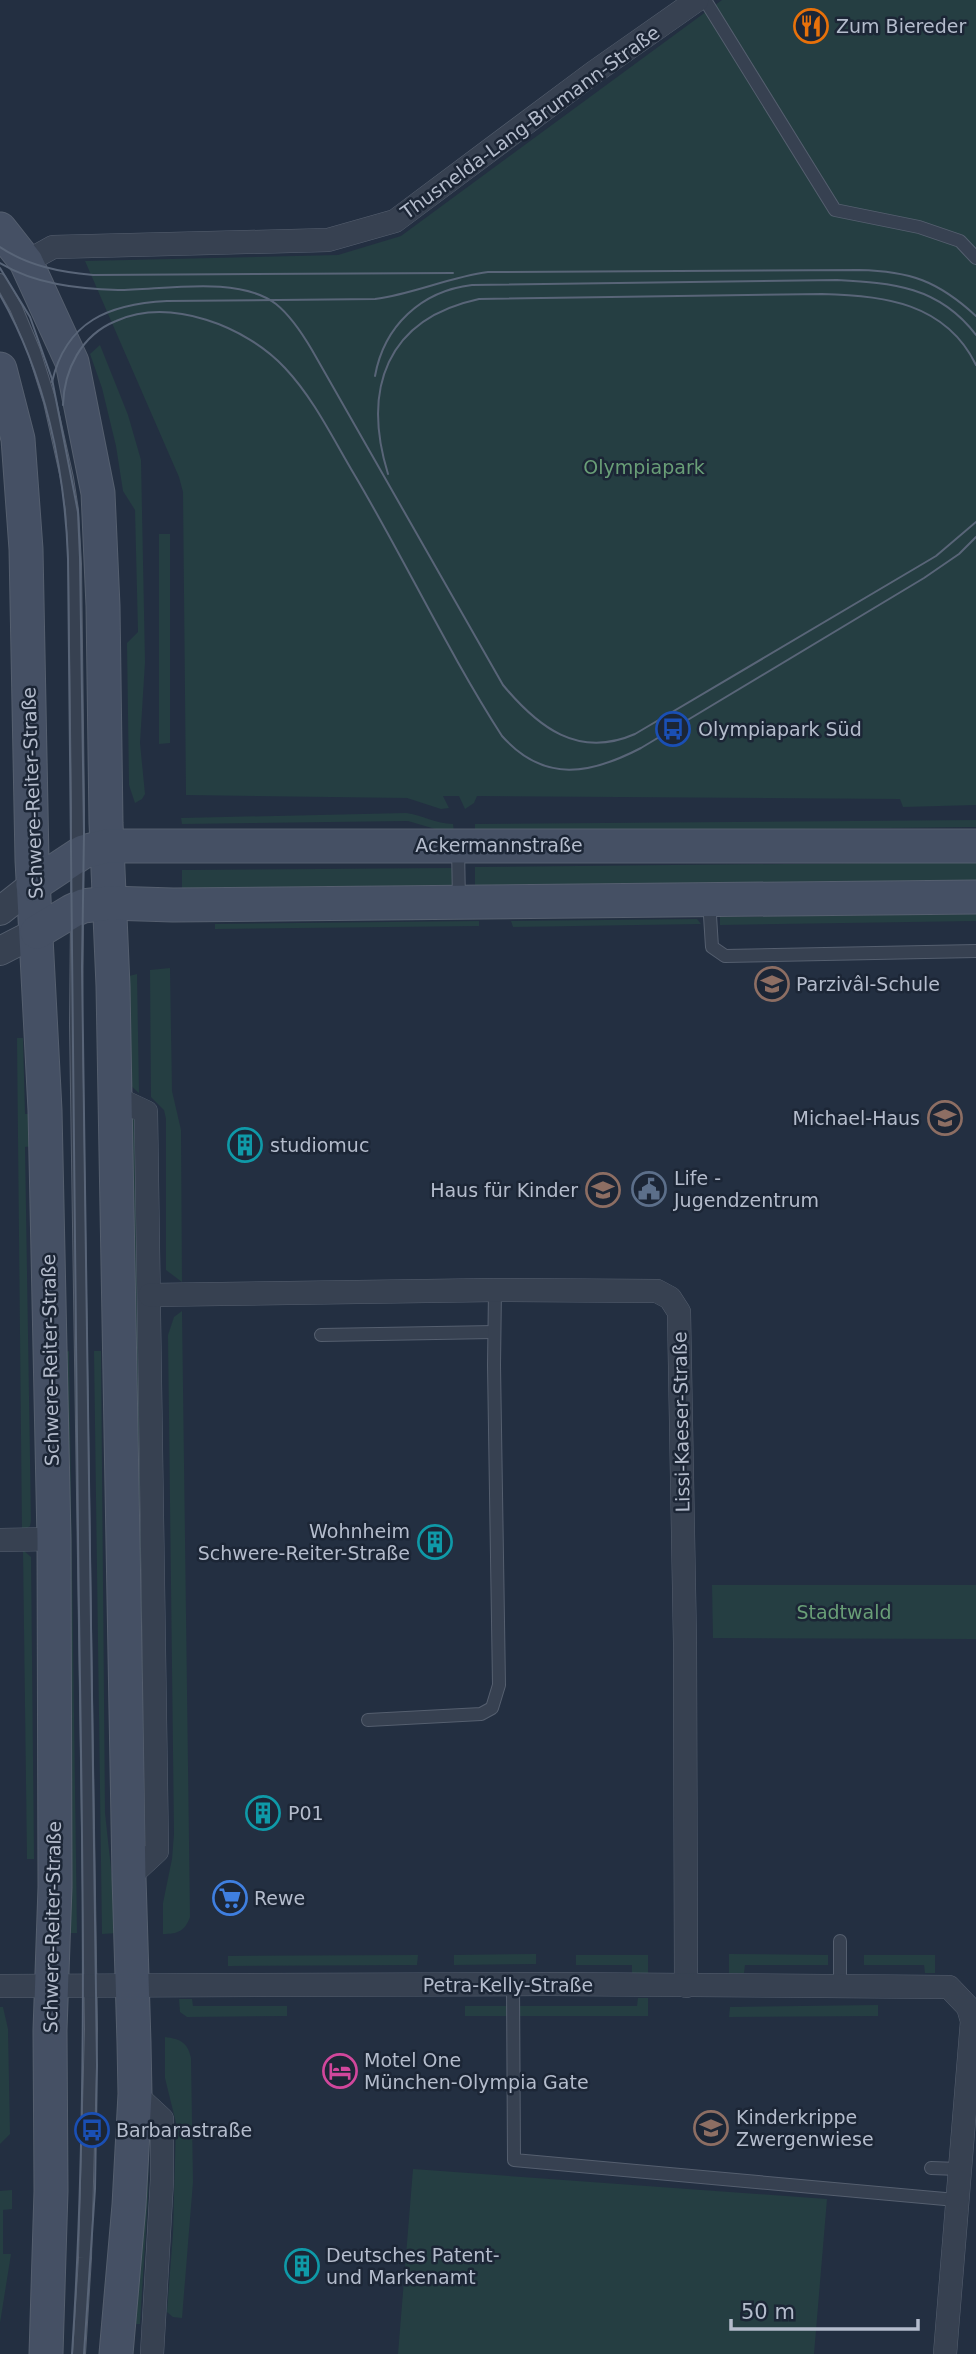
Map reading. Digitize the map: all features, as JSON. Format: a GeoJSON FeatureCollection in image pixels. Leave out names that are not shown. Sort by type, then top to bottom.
{"type":"FeatureCollection","features":[{"type":"Feature","properties":{"kind":"main road"},"geometry":{"type":"LineString","coordinates":[[0,229],[13,271],[72,362],[98,494],[92,851],[109,903],[135,2094],[129,2205],[116,2354]]}},
{"type":"Feature","properties":{"kind":"main road","name":"Schwere-Reiter-Straße"},"geometry":{"type":"LineString","coordinates":[[0,369],[18,439],[26,549],[33,885],[45,1110],[54,1539],[55,1887],[46,2354]]}},
{"type":"Feature","properties":{"kind":"main road","name":"Ackermannstraße"},"geometry":{"type":"LineString","coordinates":[[92,851],[458,845],[976,846]]}},
{"type":"Feature","properties":{"kind":"main road"},"geometry":{"type":"LineString","coordinates":[[33,885],[92,851]]}},
{"type":"Feature","properties":{"kind":"main road"},"geometry":{"type":"LineString","coordinates":[[37,932],[77,908],[109,903],[173,905],[976,897]]}},
{"type":"Feature","properties":{"kind":"street","name":"Thusnelda-Lang-Brumann-Straße"},"geometry":{"type":"LineString","coordinates":[[13,271],[53,247],[328,240],[395,221],[593,73],[697,0]]}},
{"type":"Feature","properties":{"kind":"street"},"geometry":{"type":"LineString","coordinates":[[0,911],[33,885]]}},
{"type":"Feature","properties":{"kind":"street"},"geometry":{"type":"LineString","coordinates":[[0,951],[37,932]]}},
{"type":"Feature","properties":{"kind":"street"},"geometry":{"type":"LineString","coordinates":[[114,1097],[146,1112],[150,1295],[157,1851],[129,1877]]}},
{"type":"Feature","properties":{"kind":"street","name":"Lissi-Kaeser-Straße"},"geometry":{"type":"LineString","coordinates":[[150,1295],[495,1290],[657,1291],[670,1297],[679,1312],[685,1643],[686,1986]]}},
{"type":"Feature","properties":{"kind":"street"},"geometry":{"type":"LineString","coordinates":[[0,1540],[54,1539]]}},
{"type":"Feature","properties":{"kind":"street","name":"Petra-Kelly-Straße"},"geometry":{"type":"LineString","coordinates":[[52,1986],[840,1985],[949,1987],[968,1994]]}},
{"type":"Feature","properties":{"kind":"street"},"geometry":{"type":"LineString","coordinates":[[0,1986],[52,1986]]}},
{"type":"Feature","properties":{"kind":"street"},"geometry":{"type":"LineString","coordinates":[[945,2354],[972,2021],[968,1994]]}},
{"type":"Feature","properties":{"kind":"street"},"geometry":{"type":"LineString","coordinates":[[135,2094],[162,2119],[162,2180],[152,2354]]}},
{"type":"Feature","properties":{"kind":"lane"},"geometry":{"type":"LineString","coordinates":[[705,0],[835,210],[919,227],[960,242],[976,258]]}},
{"type":"Feature","properties":{"kind":"lane"},"geometry":{"type":"LineString","coordinates":[[458,845],[458,902]]}},
{"type":"Feature","properties":{"kind":"lane"},"geometry":{"type":"LineString","coordinates":[[79,2354],[86,2223],[90,1986],[77,908],[92,851]]}},
{"type":"Feature","properties":{"kind":"lane"},"geometry":{"type":"LineString","coordinates":[[709,900],[712,947],[725,956],[976,951]]}},
{"type":"Feature","properties":{"kind":"lane"},"geometry":{"type":"LineString","coordinates":[[368,1720],[481,1714],[492,1708],[499,1685],[495,1290]]}},
{"type":"Feature","properties":{"kind":"lane"},"geometry":{"type":"LineString","coordinates":[[321,1335],[495,1332]]}},
{"type":"Feature","properties":{"kind":"lane"},"geometry":{"type":"LineString","coordinates":[[840,1941],[840,1985]]}},
{"type":"Feature","properties":{"kind":"lane"},"geometry":{"type":"LineString","coordinates":[[513,1984],[514,2160],[956,2200]]}},
{"type":"Feature","properties":{"kind":"lane"},"geometry":{"type":"LineString","coordinates":[[930,2168],[959,2169]]}},
{"type":"Feature","properties":{"kind":"green space","name":"Olympiapark"},"geometry":{"type":"Polygon","coordinates":[[[722,0],[976,0],[976,805],[903,807],[900,799],[477,796],[474,803],[465,809],[459,796],[443,796],[449,808],[441,809],[407,798],[186,795],[183,492],[179,477],[85,261],[338,255],[401,236],[722,0]]]}},
{"type":"Feature","properties":{"kind":"green space"},"geometry":{"type":"Polygon","coordinates":[[[100,345],[128,415],[141,460],[145,662],[140,743],[145,794],[135,803],[129,785],[127,643],[138,632],[135,510],[123,491],[116,446],[102,388],[90,354],[100,345]]]}},
{"type":"Feature","properties":{"kind":"green space"},"geometry":{"type":"Polygon","coordinates":[[[159,534],[170,534],[170,743],[159,744],[159,534]]]}},
{"type":"Feature","properties":{"kind":"green space"},"geometry":{"type":"Polygon","coordinates":[[[406,813],[453,824],[454,832],[408,821],[182,824],[181,818],[406,813]]]}},
{"type":"Feature","properties":{"kind":"green space"},"geometry":{"type":"Polygon","coordinates":[[[976,820],[976,827],[475,833],[475,824],[976,820]]]}},
{"type":"Feature","properties":{"kind":"green space"},"geometry":{"type":"Polygon","coordinates":[[[976,862],[976,880],[475,886],[475,867],[976,862]]]}},
{"type":"Feature","properties":{"kind":"green space"},"geometry":{"type":"Polygon","coordinates":[[[452,868],[452,886],[182,889],[182,870],[452,868]]]}},
{"type":"Feature","properties":{"kind":"green space"},"geometry":{"type":"Polygon","coordinates":[[[976,914],[976,921],[720,925],[720,917],[976,914]]]}},
{"type":"Feature","properties":{"kind":"green space"},"geometry":{"type":"Polygon","coordinates":[[[697,919],[701,924],[513,927],[511,921],[697,919]]]}},
{"type":"Feature","properties":{"kind":"green space"},"geometry":{"type":"Polygon","coordinates":[[[479,921],[479,926],[215,929],[215,924],[479,921]]]}},
{"type":"Feature","properties":{"kind":"green space"},"geometry":{"type":"Polygon","coordinates":[[[170,968],[172,1091],[181,1130],[182,1282],[166,1270],[166,1119],[164,1110],[151,1097],[150,970],[170,968]]]}},
{"type":"Feature","properties":{"kind":"green space"},"geometry":{"type":"Polygon","coordinates":[[[137,974],[139,1093],[131,1086],[129,976],[137,974]]]}},
{"type":"Feature","properties":{"kind":"green space"},"geometry":{"type":"Polygon","coordinates":[[[17,1038],[23,1038],[25,1114],[34,1114],[34,1146],[25,1147],[31,1521],[30,1526],[22,1532],[17,1038]]]}},
{"type":"Feature","properties":{"kind":"green space"},"geometry":{"type":"Polygon","coordinates":[[[131,1115],[137,1122],[146,1809],[143,1847],[131,1115]]]}},
{"type":"Feature","properties":{"kind":"green space"},"geometry":{"type":"Polygon","coordinates":[[[182,1311],[190,1917],[180,1931],[163,1934],[163,1903],[174,1834],[168,1335],[174,1317],[182,1311]]]}},
{"type":"Feature","properties":{"kind":"green space"},"geometry":{"type":"Polygon","coordinates":[[[69,1351],[77,1933],[69,1933],[64,1352],[69,1351]]]}},
{"type":"Feature","properties":{"kind":"green space"},"geometry":{"type":"Polygon","coordinates":[[[94,1351],[101,1351],[105,1813],[118,1933],[102,1934],[94,1351]]]}},
{"type":"Feature","properties":{"kind":"green space"},"geometry":{"type":"Polygon","coordinates":[[[23,1550],[31,1557],[34,1859],[27,1859],[23,1550]]]}},
{"type":"Feature","properties":{"kind":"green space","name":"Stadtwald"},"geometry":{"type":"Polygon","coordinates":[[[712,1585],[976,1585],[976,1639],[713,1638],[712,1585]]]}},
{"type":"Feature","properties":{"kind":"green space"},"geometry":{"type":"Polygon","coordinates":[[[536,1954],[536,1964],[454,1965],[454,1955],[536,1954]]]}},
{"type":"Feature","properties":{"kind":"green space"},"geometry":{"type":"Polygon","coordinates":[[[729,1954],[828,1955],[828,1965],[745,1965],[744,1973],[729,1973],[729,1954]]]}},
{"type":"Feature","properties":{"kind":"green space"},"geometry":{"type":"Polygon","coordinates":[[[418,1955],[417,1965],[228,1966],[228,1956],[418,1955]]]}},
{"type":"Feature","properties":{"kind":"green space"},"geometry":{"type":"Polygon","coordinates":[[[576,1955],[648,1955],[648,1973],[632,1973],[632,1965],[576,1965],[576,1955]]]}},
{"type":"Feature","properties":{"kind":"green space"},"geometry":{"type":"Polygon","coordinates":[[[864,1955],[935,1955],[935,1973],[925,1973],[924,1965],[864,1965],[864,1955]]]}},
{"type":"Feature","properties":{"kind":"green space"},"geometry":{"type":"Polygon","coordinates":[[[638,1998],[648,1998],[648,2016],[465,2016],[465,2006],[637,2006],[638,1998]]]}},
{"type":"Feature","properties":{"kind":"green space"},"geometry":{"type":"Polygon","coordinates":[[[179,1999],[192,1999],[193,2006],[287,2006],[287,2016],[187,2017],[180,2012],[179,1999]]]}},
{"type":"Feature","properties":{"kind":"green space"},"geometry":{"type":"Polygon","coordinates":[[[878,2005],[878,2016],[729,2017],[730,2007],[878,2005]]]}},
{"type":"Feature","properties":{"kind":"green space"},"geometry":{"type":"Polygon","coordinates":[[[0,2007],[3,2007],[8,2029],[10,2134],[0,2144],[0,2007]]]}},
{"type":"Feature","properties":{"kind":"green space"},"geometry":{"type":"Polygon","coordinates":[[[165,2037],[183,2043],[191,2058],[193,2182],[182,2318],[173,2317],[167,2312],[173,2233],[176,2123],[165,2078],[165,2037]]]}},
{"type":"Feature","properties":{"kind":"green space"},"geometry":{"type":"Polygon","coordinates":[[[149,2128],[148,2197],[140,2324],[133,2324],[149,2128]]]}},
{"type":"Feature","properties":{"kind":"green space"},"geometry":{"type":"Polygon","coordinates":[[[413,2169],[827,2199],[814,2354],[398,2354],[413,2169]]]}},
{"type":"Feature","properties":{"kind":"green space"},"geometry":{"type":"Polygon","coordinates":[[[12,2190],[12,2209],[3,2210],[3,2254],[11,2254],[0,2323],[0,2191],[12,2190]]]}},
{"type":"Feature","properties":{"kind":"tram line"},"geometry":{"type":"LineString","coordinates":[[0,247],[45,267],[93,275],[453,273]]}},
{"type":"Feature","properties":{"kind":"tram line"},"geometry":{"type":"LineString","coordinates":[[0,263],[42,281],[72,287],[118,290],[221,287],[260,295],[276,304],[296,325],[312,350],[503,685],[545,726],[577,741],[614,741],[635,734],[936,556],[976,522]]}},
{"type":"Feature","properties":{"kind":"tram line"},"geometry":{"type":"LineString","coordinates":[[0,268],[30,317],[52,379],[78,512],[80,558],[84,833],[82,967],[97,2065],[95,2189],[84,2354]]}},
{"type":"Feature","properties":{"kind":"tram line"},"geometry":{"type":"LineString","coordinates":[[52,382],[59,361],[79,330],[93,320],[127,306],[167,301],[375,299],[488,272],[877,271],[908,276],[936,286],[976,316]]}},
{"type":"Feature","properties":{"kind":"tram line"},"geometry":{"type":"LineString","coordinates":[[375,376],[387,342],[408,314],[437,295],[472,285],[837,280],[877,283],[913,290],[930,297],[962,319],[976,335]]}},
{"type":"Feature","properties":{"kind":"tram line"},"geometry":{"type":"LineString","coordinates":[[388,474],[378,414],[381,387],[389,362],[402,341],[422,323],[447,309],[479,299],[822,294],[868,297],[911,307],[930,316],[948,328],[963,344],[976,365]]}},
{"type":"Feature","properties":{"kind":"tram line"},"geometry":{"type":"LineString","coordinates":[[0,295],[29,357],[50,423],[62,491],[68,559],[83,1944],[81,2149],[72,2354]]}},
{"type":"Feature","properties":{"kind":"tram line"},"geometry":{"type":"LineString","coordinates":[[63,405],[71,367],[84,345],[104,327],[137,314],[160,312],[206,320],[229,328],[269,353],[305,392],[322,419],[463,672],[502,736],[535,762],[552,768],[569,770],[604,764],[641,748],[924,578],[959,554],[976,537]]}},
{"type":"Feature","properties":{"kind":"place","name":"Zum Biereder"},"geometry":{"type":"Point","coordinates":[811,26]}},
{"type":"Feature","properties":{"kind":"place","name":"Olympiapark Süd"},"geometry":{"type":"Point","coordinates":[673,729]}},
{"type":"Feature","properties":{"kind":"place","name":"Parzivâl-Schule"},"geometry":{"type":"Point","coordinates":[772,984]}},
{"type":"Feature","properties":{"kind":"place","name":"Michael-Haus"},"geometry":{"type":"Point","coordinates":[945,1118]}},
{"type":"Feature","properties":{"kind":"place","name":"studiomuc"},"geometry":{"type":"Point","coordinates":[245,1145]}},
{"type":"Feature","properties":{"kind":"place","name":"Life - Jugendzentrum"},"geometry":{"type":"Point","coordinates":[649,1189]}},
{"type":"Feature","properties":{"kind":"place","name":"Haus für Kinder"},"geometry":{"type":"Point","coordinates":[603,1190]}},
{"type":"Feature","properties":{"kind":"place","name":"Wohnheim Schwere-Reiter-Straße"},"geometry":{"type":"Point","coordinates":[435,1542]}},
{"type":"Feature","properties":{"kind":"place","name":"P01"},"geometry":{"type":"Point","coordinates":[263,1813]}},
{"type":"Feature","properties":{"kind":"place","name":"Rewe"},"geometry":{"type":"Point","coordinates":[230,1898]}},
{"type":"Feature","properties":{"kind":"place","name":"Motel One München-Olympia Gate"},"geometry":{"type":"Point","coordinates":[340,2071]}},
{"type":"Feature","properties":{"kind":"place","name":"Kinderkrippe Zwergenwiese"},"geometry":{"type":"Point","coordinates":[711,2128]}},
{"type":"Feature","properties":{"kind":"place","name":"Barbarastraße"},"geometry":{"type":"Point","coordinates":[92,2130]}},
{"type":"Feature","properties":{"kind":"place","name":"Deutsches Patent- und Markenamt"},"geometry":{"type":"Point","coordinates":[302,2266]}}]}
